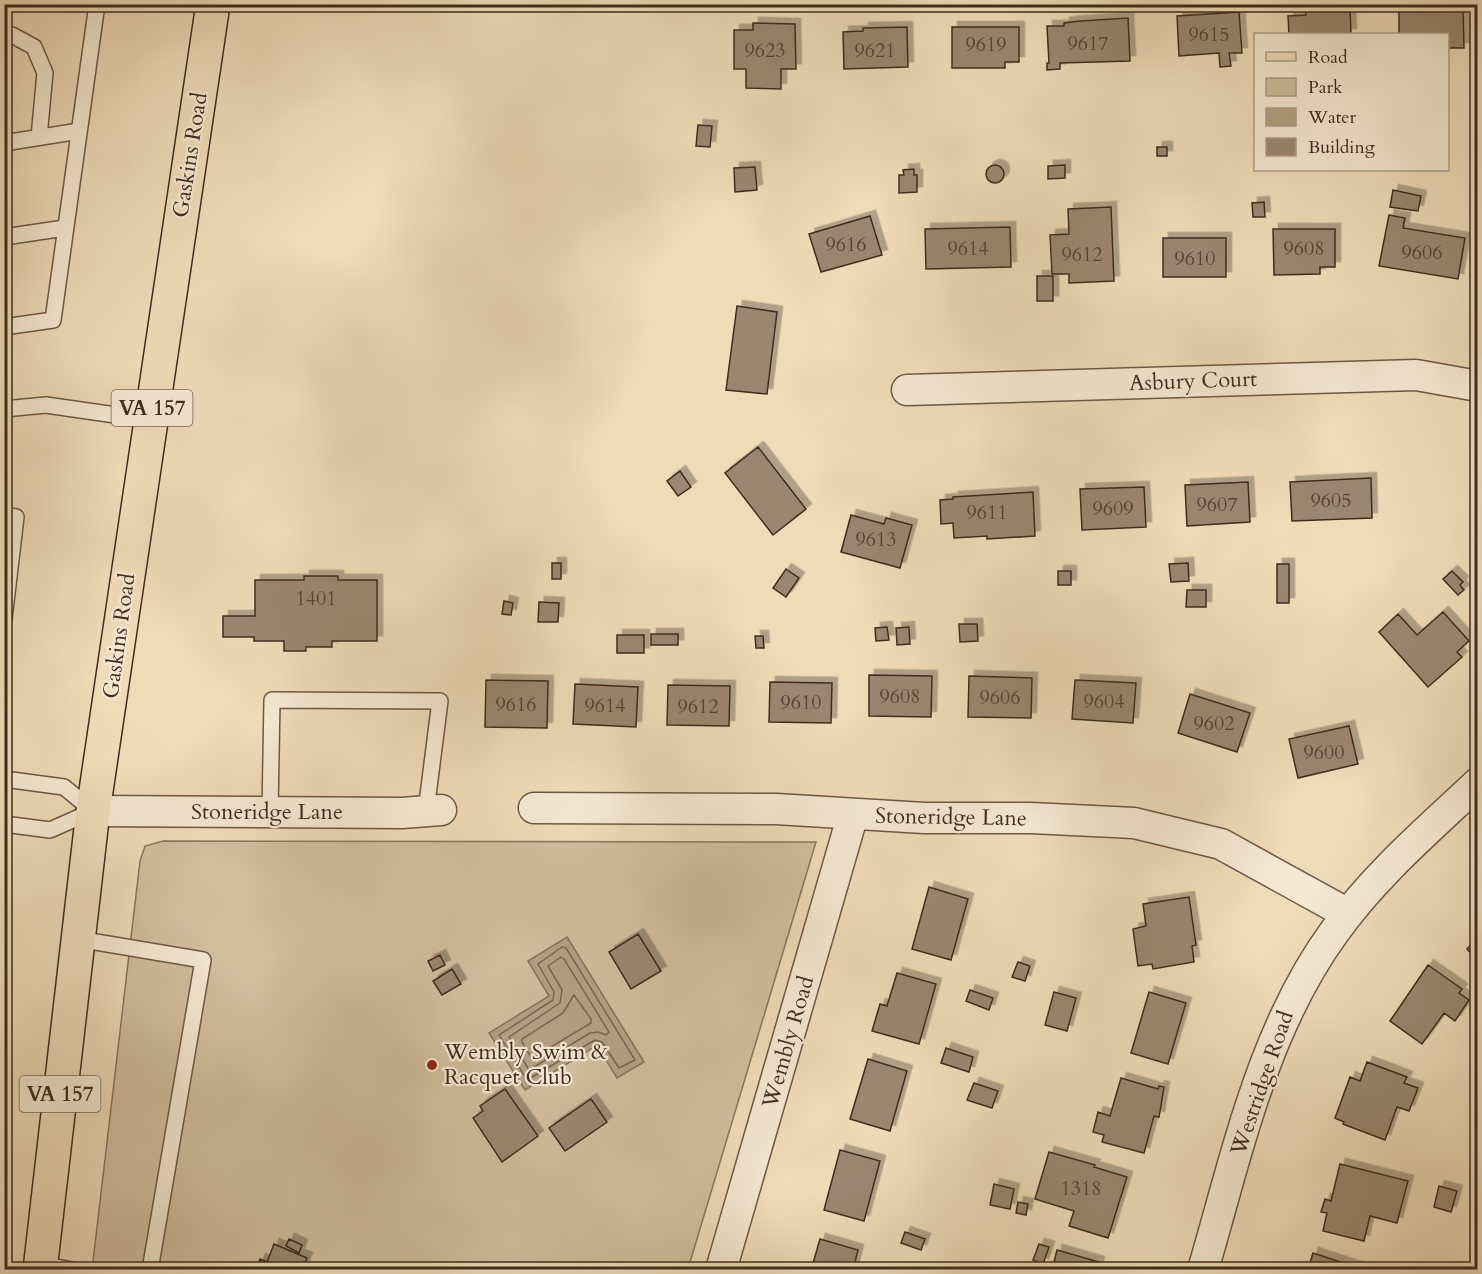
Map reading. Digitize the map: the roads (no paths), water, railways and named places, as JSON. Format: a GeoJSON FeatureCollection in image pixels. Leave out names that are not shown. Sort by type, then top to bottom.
{"type":"FeatureCollection","features":[{"type":"Feature","properties":{"kind":"main road","name":"Gaskins Road"},"geometry":{"type":"LineString","coordinates":[[51,1268],[78,939],[93,811],[213,4]]}},
{"type":"Feature","properties":{"kind":"street","name":"Asbury Court"},"geometry":{"type":"LineString","coordinates":[[907,390],[1416,375],[1478,386]]}},
{"type":"Feature","properties":{"kind":"street","name":"Westridge Road"},"geometry":{"type":"LineString","coordinates":[[1203,1269],[1265,1064],[1292,999],[1334,931],[1348,914],[1389,868],[1478,783]]}},
{"type":"Feature","properties":{"kind":"street","name":"Stoneridge Lane"},"geometry":{"type":"LineString","coordinates":[[534,808],[776,809],[924,818],[1030,818],[1134,823],[1221,844],[1348,914]]}},
{"type":"Feature","properties":{"kind":"street","name":"Stoneridge Lane"},"geometry":{"type":"LineString","coordinates":[[93,811],[434,811]]}},
{"type":"Feature","properties":{"kind":"street","name":"Wembly Road"},"geometry":{"type":"LineString","coordinates":[[721,1269],[853,814]]}},
{"type":"Feature","properties":{"kind":"lane"},"geometry":{"type":"LineString","coordinates":[[4,327],[53,320],[97,4]]}},
{"type":"Feature","properties":{"kind":"lane"},"geometry":{"type":"LineString","coordinates":[[4,36],[12,35],[34,47],[45,73],[39,137]]}},
{"type":"Feature","properties":{"kind":"lane"},"geometry":{"type":"LineString","coordinates":[[4,143],[79,131]]}},
{"type":"Feature","properties":{"kind":"lane"},"geometry":{"type":"LineString","coordinates":[[4,237],[65,228]]}},
{"type":"Feature","properties":{"kind":"lane"},"geometry":{"type":"LineString","coordinates":[[4,409],[46,405],[150,420]]}},
{"type":"Feature","properties":{"kind":"lane"},"geometry":{"type":"LineString","coordinates":[[4,516],[16,517],[8,558],[4,619]]}},
{"type":"Feature","properties":{"kind":"lane"},"geometry":{"type":"LineString","coordinates":[[270,812],[272,700],[440,701],[434,811]]}},
{"type":"Feature","properties":{"kind":"lane"},"geometry":{"type":"LineString","coordinates":[[4,779],[64,787],[93,811],[50,830],[4,824]]}},
{"type":"Feature","properties":{"kind":"lane"},"geometry":{"type":"LineString","coordinates":[[78,939],[203,960],[150,1269]]}},
{"type":"Feature","properties":{"kind":"water"},"geometry":{"type":"Polygon","coordinates":[[[567,937],[644,1062],[617,1078],[597,1045],[525,1090],[489,1033],[549,996],[528,961],[567,937]]]}},
{"type":"Feature","properties":{"kind":"place","name":"Wembly Swim & Racquet Club"},"geometry":{"type":"Point","coordinates":[432,1065]}}]}
